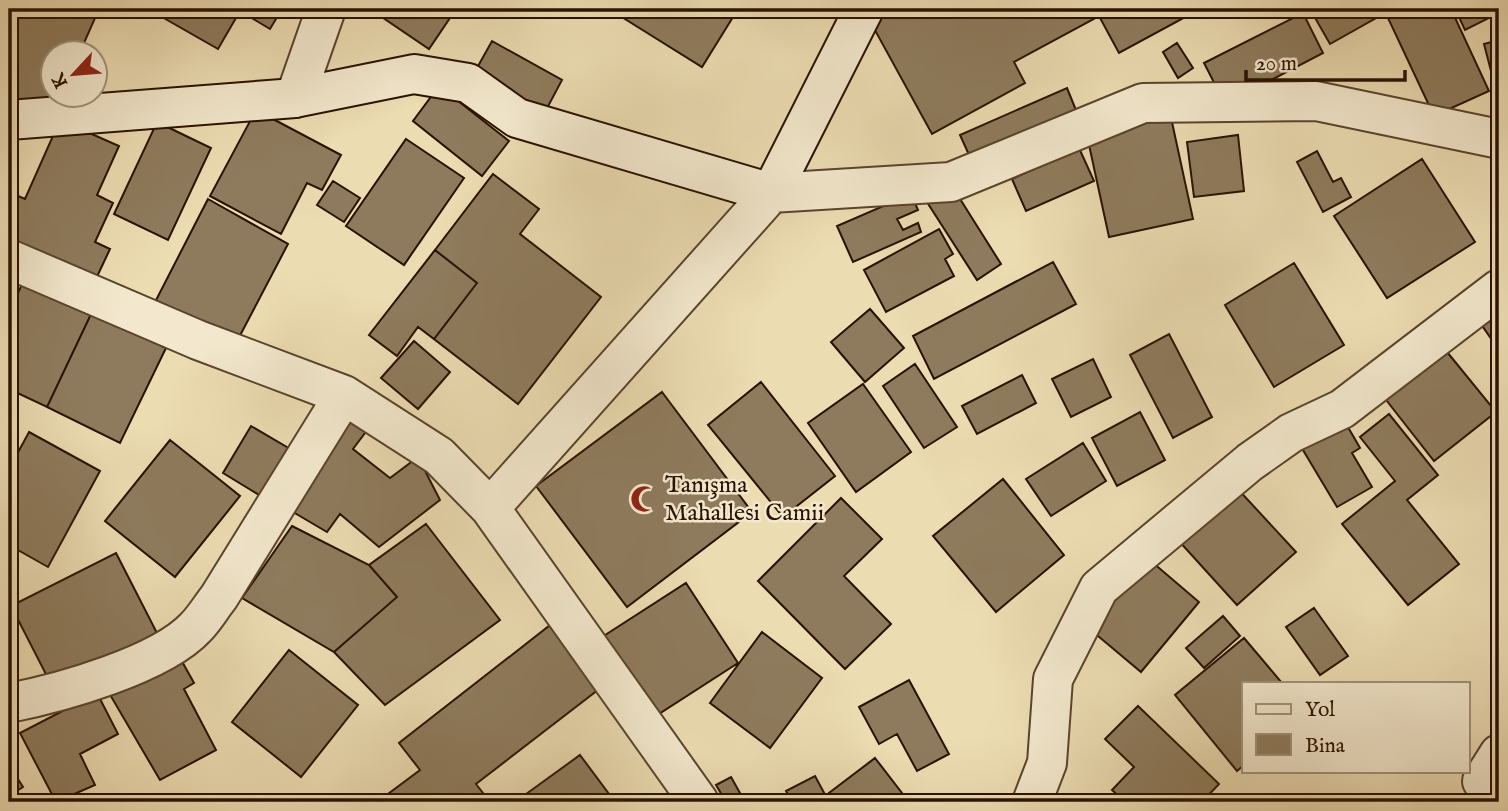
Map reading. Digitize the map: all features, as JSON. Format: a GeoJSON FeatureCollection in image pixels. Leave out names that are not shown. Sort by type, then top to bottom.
{"type":"FeatureCollection","features":[{"type":"Feature","properties":{"kind":"street"},"geometry":{"type":"LineString","coordinates":[[295,98],[326,9]]}},
{"type":"Feature","properties":{"kind":"street"},"geometry":{"type":"LineString","coordinates":[[490,508],[771,193],[864,9]]}},
{"type":"Feature","properties":{"kind":"street"},"geometry":{"type":"LineString","coordinates":[[9,120],[295,98],[414,74],[468,83],[517,118],[771,193],[951,182],[1143,103],[1316,101],[1499,139]]}},
{"type":"Feature","properties":{"kind":"street"},"geometry":{"type":"LineString","coordinates":[[9,259],[198,340],[344,395],[439,456],[490,508],[699,802]]}},
{"type":"Feature","properties":{"kind":"street"},"geometry":{"type":"LineString","coordinates":[[1032,802],[1047,763],[1053,679],[1099,588],[1250,461],[1291,433],[1342,409],[1499,289]]}},
{"type":"Feature","properties":{"kind":"street"},"geometry":{"type":"LineString","coordinates":[[9,703],[92,682],[171,647],[195,628],[219,597],[344,395]]}},
{"type":"Feature","properties":{"kind":"street"},"geometry":{"type":"LineString","coordinates":[[1499,754],[1482,780],[1499,802]]}},
{"type":"Feature","properties":{"kind":"building"},"geometry":{"type":"Polygon","coordinates":[[[9,9],[99,9],[86,38],[38,38],[38,104],[9,107],[9,9]]]}},
{"type":"Feature","properties":{"kind":"building"},"geometry":{"type":"Polygon","coordinates":[[[148,9],[282,9],[270,29],[240,11],[218,49],[148,9]]]}},
{"type":"Feature","properties":{"kind":"building"},"geometry":{"type":"Polygon","coordinates":[[[370,9],[456,9],[429,49],[370,9]]]}},
{"type":"Feature","properties":{"kind":"building"},"geometry":{"type":"Polygon","coordinates":[[[609,9],[738,9],[702,67],[609,9]]]}},
{"type":"Feature","properties":{"kind":"building"},"geometry":{"type":"Polygon","coordinates":[[[897,9],[1092,9],[1095,13],[1103,9],[1200,9],[1119,53],[1099,16],[1014,62],[1025,83],[932,134],[871,23],[897,9]]]}},
{"type":"Feature","properties":{"kind":"building"},"geometry":{"type":"Polygon","coordinates":[[[1310,9],[1371,9],[1376,18],[1330,44],[1310,9]]]}},
{"type":"Feature","properties":{"kind":"building"},"geometry":{"type":"Polygon","coordinates":[[[1407,9],[1451,9],[1489,91],[1434,116],[1388,18],[1407,9]]]}},
{"type":"Feature","properties":{"kind":"building"},"geometry":{"type":"Polygon","coordinates":[[[1455,9],[1499,9],[1499,13],[1465,30],[1455,9]]]}},
{"type":"Feature","properties":{"kind":"building"},"geometry":{"type":"Polygon","coordinates":[[[1303,13],[1323,53],[1225,104],[1204,63],[1303,13]]]}},
{"type":"Feature","properties":{"kind":"building"},"geometry":{"type":"Polygon","coordinates":[[[1499,40],[1499,102],[1484,44],[1499,40]]]}},
{"type":"Feature","properties":{"kind":"building"},"geometry":{"type":"Polygon","coordinates":[[[492,41],[562,80],[544,114],[473,75],[492,41]]]}},
{"type":"Feature","properties":{"kind":"building"},"geometry":{"type":"Polygon","coordinates":[[[1177,43],[1193,68],[1178,78],[1163,52],[1177,43]]]}},
{"type":"Feature","properties":{"kind":"building"},"geometry":{"type":"Polygon","coordinates":[[[439,86],[509,141],[482,176],[413,121],[439,86]]]}},
{"type":"Feature","properties":{"kind":"building"},"geometry":{"type":"Polygon","coordinates":[[[1067,88],[1080,120],[974,166],[960,135],[1067,88]]]}},
{"type":"Feature","properties":{"kind":"building"},"geometry":{"type":"Polygon","coordinates":[[[256,110],[341,155],[322,190],[307,183],[281,234],[210,196],[256,110]]]}},
{"type":"Feature","properties":{"kind":"building"},"geometry":{"type":"Polygon","coordinates":[[[1170,113],[1193,219],[1109,237],[1086,131],[1170,113]]]}},
{"type":"Feature","properties":{"kind":"building"},"geometry":{"type":"Polygon","coordinates":[[[60,120],[119,146],[97,195],[113,203],[95,242],[110,249],[95,281],[9,242],[9,192],[25,199],[60,120]]]}},
{"type":"Feature","properties":{"kind":"building"},"geometry":{"type":"Polygon","coordinates":[[[157,122],[211,148],[168,240],[114,214],[157,122]]]}},
{"type":"Feature","properties":{"kind":"building"},"geometry":{"type":"Polygon","coordinates":[[[1238,135],[1244,191],[1194,197],[1187,142],[1238,135]]]}},
{"type":"Feature","properties":{"kind":"building"},"geometry":{"type":"Polygon","coordinates":[[[406,139],[464,178],[404,265],[346,226],[406,139]]]}},
{"type":"Feature","properties":{"kind":"building"},"geometry":{"type":"Polygon","coordinates":[[[1079,148],[1094,181],[1026,211],[1012,179],[1079,148]]]}},
{"type":"Feature","properties":{"kind":"building"},"geometry":{"type":"Polygon","coordinates":[[[1317,151],[1333,182],[1341,178],[1351,197],[1323,212],[1297,162],[1317,151]]]}},
{"type":"Feature","properties":{"kind":"building"},"geometry":{"type":"Polygon","coordinates":[[[1422,159],[1475,242],[1387,298],[1334,216],[1422,159]]]}},
{"type":"Feature","properties":{"kind":"building"},"geometry":{"type":"Polygon","coordinates":[[[493,174],[539,209],[520,234],[601,297],[518,404],[434,339],[477,283],[435,250],[493,174]]]}},
{"type":"Feature","properties":{"kind":"building"},"geometry":{"type":"Polygon","coordinates":[[[333,181],[360,198],[344,222],[317,205],[333,181]]]}},
{"type":"Feature","properties":{"kind":"building"},"geometry":{"type":"Polygon","coordinates":[[[950,183],[1001,264],[977,280],[925,199],[950,183]]]}},
{"type":"Feature","properties":{"kind":"building"},"geometry":{"type":"Polygon","coordinates":[[[911,194],[918,210],[897,219],[903,230],[918,223],[921,232],[853,262],[837,226],[911,194]]]}},
{"type":"Feature","properties":{"kind":"building"},"geometry":{"type":"Polygon","coordinates":[[[208,199],[288,244],[234,347],[154,304],[208,199]]]}},
{"type":"Feature","properties":{"kind":"building"},"geometry":{"type":"Polygon","coordinates":[[[939,229],[953,254],[945,259],[954,276],[886,312],[864,270],[939,229]]]}},
{"type":"Feature","properties":{"kind":"building"},"geometry":{"type":"Polygon","coordinates":[[[435,250],[477,283],[434,339],[418,327],[397,356],[369,335],[435,250]]]}},
{"type":"Feature","properties":{"kind":"building"},"geometry":{"type":"Polygon","coordinates":[[[1053,262],[1076,304],[934,379],[913,336],[1053,262]]]}},
{"type":"Feature","properties":{"kind":"building"},"geometry":{"type":"Polygon","coordinates":[[[1294,263],[1344,345],[1274,387],[1225,305],[1294,263]]]}},
{"type":"Feature","properties":{"kind":"building"},"geometry":{"type":"Polygon","coordinates":[[[24,280],[92,312],[47,407],[9,389],[9,312],[24,280]]]}},
{"type":"Feature","properties":{"kind":"building"},"geometry":{"type":"Polygon","coordinates":[[[1499,301],[1499,350],[1476,317],[1499,301]]]}},
{"type":"Feature","properties":{"kind":"building"},"geometry":{"type":"Polygon","coordinates":[[[870,309],[904,348],[865,382],[831,342],[870,309]]]}},
{"type":"Feature","properties":{"kind":"building"},"geometry":{"type":"Polygon","coordinates":[[[92,312],[166,348],[120,443],[47,407],[92,312]]]}},
{"type":"Feature","properties":{"kind":"building"},"geometry":{"type":"Polygon","coordinates":[[[1169,334],[1212,417],[1173,438],[1130,355],[1169,334]]]}},
{"type":"Feature","properties":{"kind":"building"},"geometry":{"type":"Polygon","coordinates":[[[414,341],[450,372],[418,409],[381,378],[414,341]]]}},
{"type":"Feature","properties":{"kind":"building"},"geometry":{"type":"Polygon","coordinates":[[[1443,347],[1496,412],[1434,461],[1383,396],[1443,347]]]}},
{"type":"Feature","properties":{"kind":"building"},"geometry":{"type":"Polygon","coordinates":[[[1093,359],[1111,397],[1071,417],[1052,379],[1093,359]]]}},
{"type":"Feature","properties":{"kind":"building"},"geometry":{"type":"Polygon","coordinates":[[[915,364],[957,427],[924,448],[883,386],[915,364]]]}},
{"type":"Feature","properties":{"kind":"building"},"geometry":{"type":"Polygon","coordinates":[[[1022,375],[1036,403],[977,434],[962,406],[1022,375]]]}},
{"type":"Feature","properties":{"kind":"building"},"geometry":{"type":"Polygon","coordinates":[[[761,382],[835,476],[783,517],[708,425],[761,382]]]}},
{"type":"Feature","properties":{"kind":"building"},"geometry":{"type":"Polygon","coordinates":[[[863,384],[911,452],[856,492],[808,423],[863,384]]]}},
{"type":"Feature","properties":{"kind":"building","name":"Tanışma Mahallesi Camii"},"geometry":{"type":"Polygon","coordinates":[[[662,392],[752,512],[627,607],[536,486],[662,392]]]}},
{"type":"Feature","properties":{"kind":"building"},"geometry":{"type":"Polygon","coordinates":[[[1140,412],[1165,460],[1117,486],[1092,438],[1140,412]]]}},
{"type":"Feature","properties":{"kind":"building"},"geometry":{"type":"Polygon","coordinates":[[[348,414],[368,429],[353,449],[390,478],[418,457],[440,500],[379,547],[340,514],[327,532],[293,512],[348,414]]]}},
{"type":"Feature","properties":{"kind":"building"},"geometry":{"type":"Polygon","coordinates":[[[1389,414],[1438,475],[1407,500],[1459,564],[1408,605],[1342,524],[1395,481],[1360,437],[1389,414]]]}},
{"type":"Feature","properties":{"kind":"building"},"geometry":{"type":"Polygon","coordinates":[[[1341,415],[1360,448],[1352,453],[1372,487],[1337,507],[1297,440],[1341,415]]]}},
{"type":"Feature","properties":{"kind":"building"},"geometry":{"type":"Polygon","coordinates":[[[251,426],[292,450],[264,498],[223,473],[251,426]]]}},
{"type":"Feature","properties":{"kind":"building"},"geometry":{"type":"Polygon","coordinates":[[[29,432],[100,471],[48,567],[9,545],[9,469],[29,432]]]}},
{"type":"Feature","properties":{"kind":"building"},"geometry":{"type":"Polygon","coordinates":[[[170,440],[240,496],[175,577],[105,521],[170,440]]]}},
{"type":"Feature","properties":{"kind":"building"},"geometry":{"type":"Polygon","coordinates":[[[1083,443],[1106,481],[1051,516],[1026,479],[1083,443]]]}},
{"type":"Feature","properties":{"kind":"building"},"geometry":{"type":"Polygon","coordinates":[[[1003,479],[1064,555],[996,612],[933,536],[1003,479]]]}},
{"type":"Feature","properties":{"kind":"building"},"geometry":{"type":"Polygon","coordinates":[[[1235,486],[1296,552],[1237,605],[1178,540],[1235,486]]]}},
{"type":"Feature","properties":{"kind":"building"},"geometry":{"type":"Polygon","coordinates":[[[841,498],[882,539],[844,576],[891,624],[845,669],[758,581],[841,498]]]}},
{"type":"Feature","properties":{"kind":"building"},"geometry":{"type":"Polygon","coordinates":[[[426,524],[500,620],[385,705],[334,652],[397,597],[369,565],[426,524]]]}},
{"type":"Feature","properties":{"kind":"building"},"geometry":{"type":"Polygon","coordinates":[[[292,526],[369,565],[397,597],[334,652],[242,598],[292,526]]]}},
{"type":"Feature","properties":{"kind":"building"},"geometry":{"type":"Polygon","coordinates":[[[116,553],[158,635],[53,688],[11,606],[116,553]]]}},
{"type":"Feature","properties":{"kind":"building"},"geometry":{"type":"Polygon","coordinates":[[[1145,556],[1199,602],[1141,672],[1086,626],[1145,556]]]}},
{"type":"Feature","properties":{"kind":"building"},"geometry":{"type":"Polygon","coordinates":[[[686,583],[738,663],[651,719],[599,639],[686,583]]]}},
{"type":"Feature","properties":{"kind":"building"},"geometry":{"type":"Polygon","coordinates":[[[1314,608],[1348,656],[1320,675],[1286,627],[1314,608]]]}},
{"type":"Feature","properties":{"kind":"building"},"geometry":{"type":"Polygon","coordinates":[[[1223,616],[1240,636],[1204,668],[1186,648],[1223,616]]]}},
{"type":"Feature","properties":{"kind":"building"},"geometry":{"type":"Polygon","coordinates":[[[554,622],[603,686],[476,784],[490,802],[394,802],[388,794],[420,770],[399,743],[554,622]]]}},
{"type":"Feature","properties":{"kind":"building"},"geometry":{"type":"Polygon","coordinates":[[[762,632],[822,678],[770,748],[710,703],[762,632]]]}},
{"type":"Feature","properties":{"kind":"building"},"geometry":{"type":"Polygon","coordinates":[[[1244,638],[1281,682],[1242,682],[1242,767],[1237,771],[1175,695],[1244,638]]]}},
{"type":"Feature","properties":{"kind":"building"},"geometry":{"type":"Polygon","coordinates":[[[289,650],[358,705],[301,777],[232,722],[289,650]]]}},
{"type":"Feature","properties":{"kind":"building"},"geometry":{"type":"Polygon","coordinates":[[[179,656],[194,683],[184,689],[216,750],[160,780],[109,693],[179,656]]]}},
{"type":"Feature","properties":{"kind":"building"},"geometry":{"type":"Polygon","coordinates":[[[909,680],[949,754],[917,771],[897,734],[879,744],[859,707],[909,680]]]}},
{"type":"Feature","properties":{"kind":"building"},"geometry":{"type":"Polygon","coordinates":[[[97,693],[118,734],[80,754],[95,785],[56,802],[20,733],[97,693]]]}},
{"type":"Feature","properties":{"kind":"building"},"geometry":{"type":"Polygon","coordinates":[[[1138,706],[1219,784],[1202,802],[1125,802],[1112,790],[1134,767],[1105,739],[1138,706]]]}},
{"type":"Feature","properties":{"kind":"building"},"geometry":{"type":"Polygon","coordinates":[[[580,755],[615,802],[525,802],[522,797],[580,755]]]}},
{"type":"Feature","properties":{"kind":"building"},"geometry":{"type":"Polygon","coordinates":[[[875,758],[902,793],[889,802],[836,802],[829,793],[875,758]]]}},
{"type":"Feature","properties":{"kind":"building"},"geometry":{"type":"Polygon","coordinates":[[[9,765],[23,787],[9,796],[9,765]]]}},
{"type":"Feature","properties":{"kind":"building"},"geometry":{"type":"Polygon","coordinates":[[[815,776],[829,802],[792,802],[786,791],[815,776]]]}},
{"type":"Feature","properties":{"kind":"building"},"geometry":{"type":"Polygon","coordinates":[[[731,777],[745,802],[726,802],[716,785],[731,777]]]}},
{"type":"Feature","properties":{"kind":"place","name":"Tanışma Mahallesi Camii"},"geometry":{"type":"Point","coordinates":[644,499]}}]}
